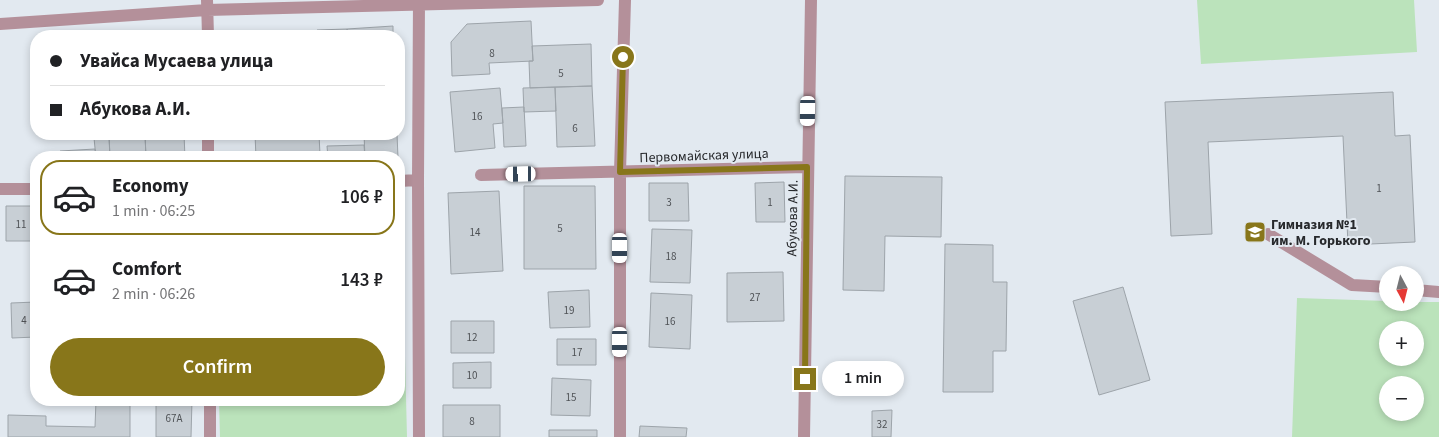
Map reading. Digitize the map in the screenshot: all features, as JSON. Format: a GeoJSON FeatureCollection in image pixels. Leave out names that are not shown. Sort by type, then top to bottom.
{"type":"FeatureCollection","features":[{"type":"Feature","properties":{"kind":"street"},"geometry":{"type":"LineString","coordinates":[[0,24],[207,5],[598,0]]}},
{"type":"Feature","properties":{"kind":"street"},"geometry":{"type":"LineString","coordinates":[[620,437],[620,172],[625,0]]}},
{"type":"Feature","properties":{"kind":"street","name":"Абукова А.И."},"geometry":{"type":"LineString","coordinates":[[804,437],[811,0]]}},
{"type":"Feature","properties":{"kind":"street"},"geometry":{"type":"LineString","coordinates":[[419,3],[419,437]]}},
{"type":"Feature","properties":{"kind":"street"},"geometry":{"type":"LineString","coordinates":[[207,5],[208,30]]}},
{"type":"Feature","properties":{"kind":"street","name":"Первомайская улица"},"geometry":{"type":"LineString","coordinates":[[481,175],[807,167]]}},
{"type":"Feature","properties":{"kind":"street"},"geometry":{"type":"LineString","coordinates":[[405,180],[418,180]]}},
{"type":"Feature","properties":{"kind":"street"},"geometry":{"type":"LineString","coordinates":[[0,189],[30,189]]}},
{"type":"Feature","properties":{"kind":"street"},"geometry":{"type":"LineString","coordinates":[[1268,234],[1352,285],[1379,286]]}},
{"type":"Feature","properties":{"kind":"street"},"geometry":{"type":"LineString","coordinates":[[1424,291],[1439,292]]}},
{"type":"Feature","properties":{"kind":"street"},"geometry":{"type":"LineString","coordinates":[[210,406],[210,437]]}},
{"type":"Feature","properties":{"kind":"green space"},"geometry":{"type":"Polygon","coordinates":[[[1197,0],[1414,0],[1417,52],[1201,64],[1197,0]]]}},
{"type":"Feature","properties":{"kind":"green space"},"geometry":{"type":"Polygon","coordinates":[[[1297,298],[1379,301],[1379,311],[1424,311],[1424,302],[1439,302],[1439,437],[1292,437],[1297,298]]]}},
{"type":"Feature","properties":{"kind":"green space"},"geometry":{"type":"Polygon","coordinates":[[[405,356],[407,437],[220,437],[219,406],[405,406],[405,356]]]}},
{"type":"Feature","properties":{"kind":"building"},"geometry":{"type":"Polygon","coordinates":[[[531,21],[533,61],[489,63],[490,74],[452,76],[451,42],[467,24],[531,21]]]}},
{"type":"Feature","properties":{"kind":"building"},"geometry":{"type":"Polygon","coordinates":[[[393,26],[393,30],[347,29],[393,26]]]}},
{"type":"Feature","properties":{"kind":"building"},"geometry":{"type":"Polygon","coordinates":[[[591,44],[592,86],[530,88],[529,61],[533,61],[532,46],[591,44]]]}},
{"type":"Feature","properties":{"kind":"building"},"geometry":{"type":"Polygon","coordinates":[[[592,86],[595,146],[557,147],[555,87],[592,86]]]}},
{"type":"Feature","properties":{"kind":"building"},"geometry":{"type":"Polygon","coordinates":[[[555,87],[556,111],[524,112],[523,88],[555,87]]]}},
{"type":"Feature","properties":{"kind":"building"},"geometry":{"type":"Polygon","coordinates":[[[500,88],[503,123],[493,124],[495,148],[455,152],[450,92],[500,88]]]}},
{"type":"Feature","properties":{"kind":"building"},"geometry":{"type":"Polygon","coordinates":[[[1393,92],[1395,136],[1410,135],[1415,242],[1348,245],[1343,136],[1208,142],[1212,234],[1171,236],[1165,102],[1393,92]]]}},
{"type":"Feature","properties":{"kind":"building"},"geometry":{"type":"Polygon","coordinates":[[[524,107],[526,146],[504,147],[502,108],[524,107]]]}},
{"type":"Feature","properties":{"kind":"building"},"geometry":{"type":"Polygon","coordinates":[[[94,140],[109,140],[110,151],[95,151],[94,140]]]}},
{"type":"Feature","properties":{"kind":"building"},"geometry":{"type":"Polygon","coordinates":[[[109,140],[145,140],[146,151],[110,151],[109,140]]]}},
{"type":"Feature","properties":{"kind":"building"},"geometry":{"type":"Polygon","coordinates":[[[145,140],[184,140],[185,151],[146,151],[145,140]]]}},
{"type":"Feature","properties":{"kind":"building"},"geometry":{"type":"Polygon","coordinates":[[[255,140],[319,140],[320,151],[256,151],[255,140]]]}},
{"type":"Feature","properties":{"kind":"building"},"geometry":{"type":"Polygon","coordinates":[[[364,140],[397,140],[398,151],[365,151],[364,140]]]}},
{"type":"Feature","properties":{"kind":"building"},"geometry":{"type":"Polygon","coordinates":[[[364,145],[364,151],[327,151],[327,146],[364,145]]]}},
{"type":"Feature","properties":{"kind":"building"},"geometry":{"type":"Polygon","coordinates":[[[95,149],[95,151],[60,151],[95,149]]]}},
{"type":"Feature","properties":{"kind":"building"},"geometry":{"type":"Polygon","coordinates":[[[845,176],[942,177],[941,237],[885,236],[884,291],[843,290],[845,176]]]}},
{"type":"Feature","properties":{"kind":"building"},"geometry":{"type":"Polygon","coordinates":[[[784,182],[785,222],[756,222],[755,183],[784,182]]]}},
{"type":"Feature","properties":{"kind":"building"},"geometry":{"type":"Polygon","coordinates":[[[649,183],[688,183],[689,221],[649,221],[649,183]]]}},
{"type":"Feature","properties":{"kind":"building"},"geometry":{"type":"Polygon","coordinates":[[[524,186],[595,186],[596,269],[524,269],[524,186]]]}},
{"type":"Feature","properties":{"kind":"building"},"geometry":{"type":"Polygon","coordinates":[[[499,191],[503,271],[451,274],[448,193],[499,191]]]}},
{"type":"Feature","properties":{"kind":"building"},"geometry":{"type":"Polygon","coordinates":[[[6,206],[30,206],[30,241],[6,241],[6,206]]]}},
{"type":"Feature","properties":{"kind":"building"},"geometry":{"type":"Polygon","coordinates":[[[652,229],[692,230],[690,283],[650,282],[652,229]]]}},
{"type":"Feature","properties":{"kind":"building"},"geometry":{"type":"Polygon","coordinates":[[[945,244],[993,245],[993,282],[1007,282],[1006,351],[993,351],[993,392],[943,392],[945,244]]]}},
{"type":"Feature","properties":{"kind":"building"},"geometry":{"type":"Polygon","coordinates":[[[783,272],[784,321],[727,322],[727,273],[783,272]]]}},
{"type":"Feature","properties":{"kind":"building"},"geometry":{"type":"Polygon","coordinates":[[[1123,287],[1150,380],[1099,395],[1073,301],[1123,287]]]}},
{"type":"Feature","properties":{"kind":"building"},"geometry":{"type":"Polygon","coordinates":[[[589,290],[590,327],[550,328],[548,292],[589,290]]]}},
{"type":"Feature","properties":{"kind":"building"},"geometry":{"type":"Polygon","coordinates":[[[651,293],[692,295],[690,349],[649,347],[651,293]]]}},
{"type":"Feature","properties":{"kind":"building"},"geometry":{"type":"Polygon","coordinates":[[[30,302],[30,337],[12,338],[11,303],[30,302]]]}},
{"type":"Feature","properties":{"kind":"building"},"geometry":{"type":"Polygon","coordinates":[[[451,321],[494,321],[494,353],[451,353],[451,321]]]}},
{"type":"Feature","properties":{"kind":"building"},"geometry":{"type":"Polygon","coordinates":[[[557,339],[596,339],[596,365],[557,365],[557,339]]]}},
{"type":"Feature","properties":{"kind":"building"},"geometry":{"type":"Polygon","coordinates":[[[491,362],[491,388],[453,388],[453,363],[491,362]]]}},
{"type":"Feature","properties":{"kind":"building"},"geometry":{"type":"Polygon","coordinates":[[[552,378],[591,380],[590,416],[551,415],[552,378]]]}},
{"type":"Feature","properties":{"kind":"building"},"geometry":{"type":"Polygon","coordinates":[[[443,405],[500,405],[500,437],[443,437],[443,405]]]}},
{"type":"Feature","properties":{"kind":"building"},"geometry":{"type":"Polygon","coordinates":[[[96,406],[130,406],[130,437],[8,437],[8,415],[46,416],[46,426],[95,427],[96,406]]]}},
{"type":"Feature","properties":{"kind":"building"},"geometry":{"type":"Polygon","coordinates":[[[156,406],[192,406],[191,437],[156,437],[156,406]]]}},
{"type":"Feature","properties":{"kind":"building"},"geometry":{"type":"Polygon","coordinates":[[[892,410],[891,437],[872,437],[872,411],[892,410]]]}},
{"type":"Feature","properties":{"kind":"building"},"geometry":{"type":"Polygon","coordinates":[[[640,426],[687,428],[686,437],[639,437],[640,426]]]}},
{"type":"Feature","properties":{"kind":"building"},"geometry":{"type":"Polygon","coordinates":[[[549,430],[597,430],[597,437],[549,437],[549,430]]]}},
{"type":"Feature","properties":{"kind":"place","name":"Гимназия №1 им. М. Горького"},"geometry":{"type":"Point","coordinates":[1255,232]}},
{"type":"Feature","properties":{"kind":"route"},"geometry":{"type":"LineString","coordinates":[[623,57],[620,172],[807,167],[805,379]]}}]}
